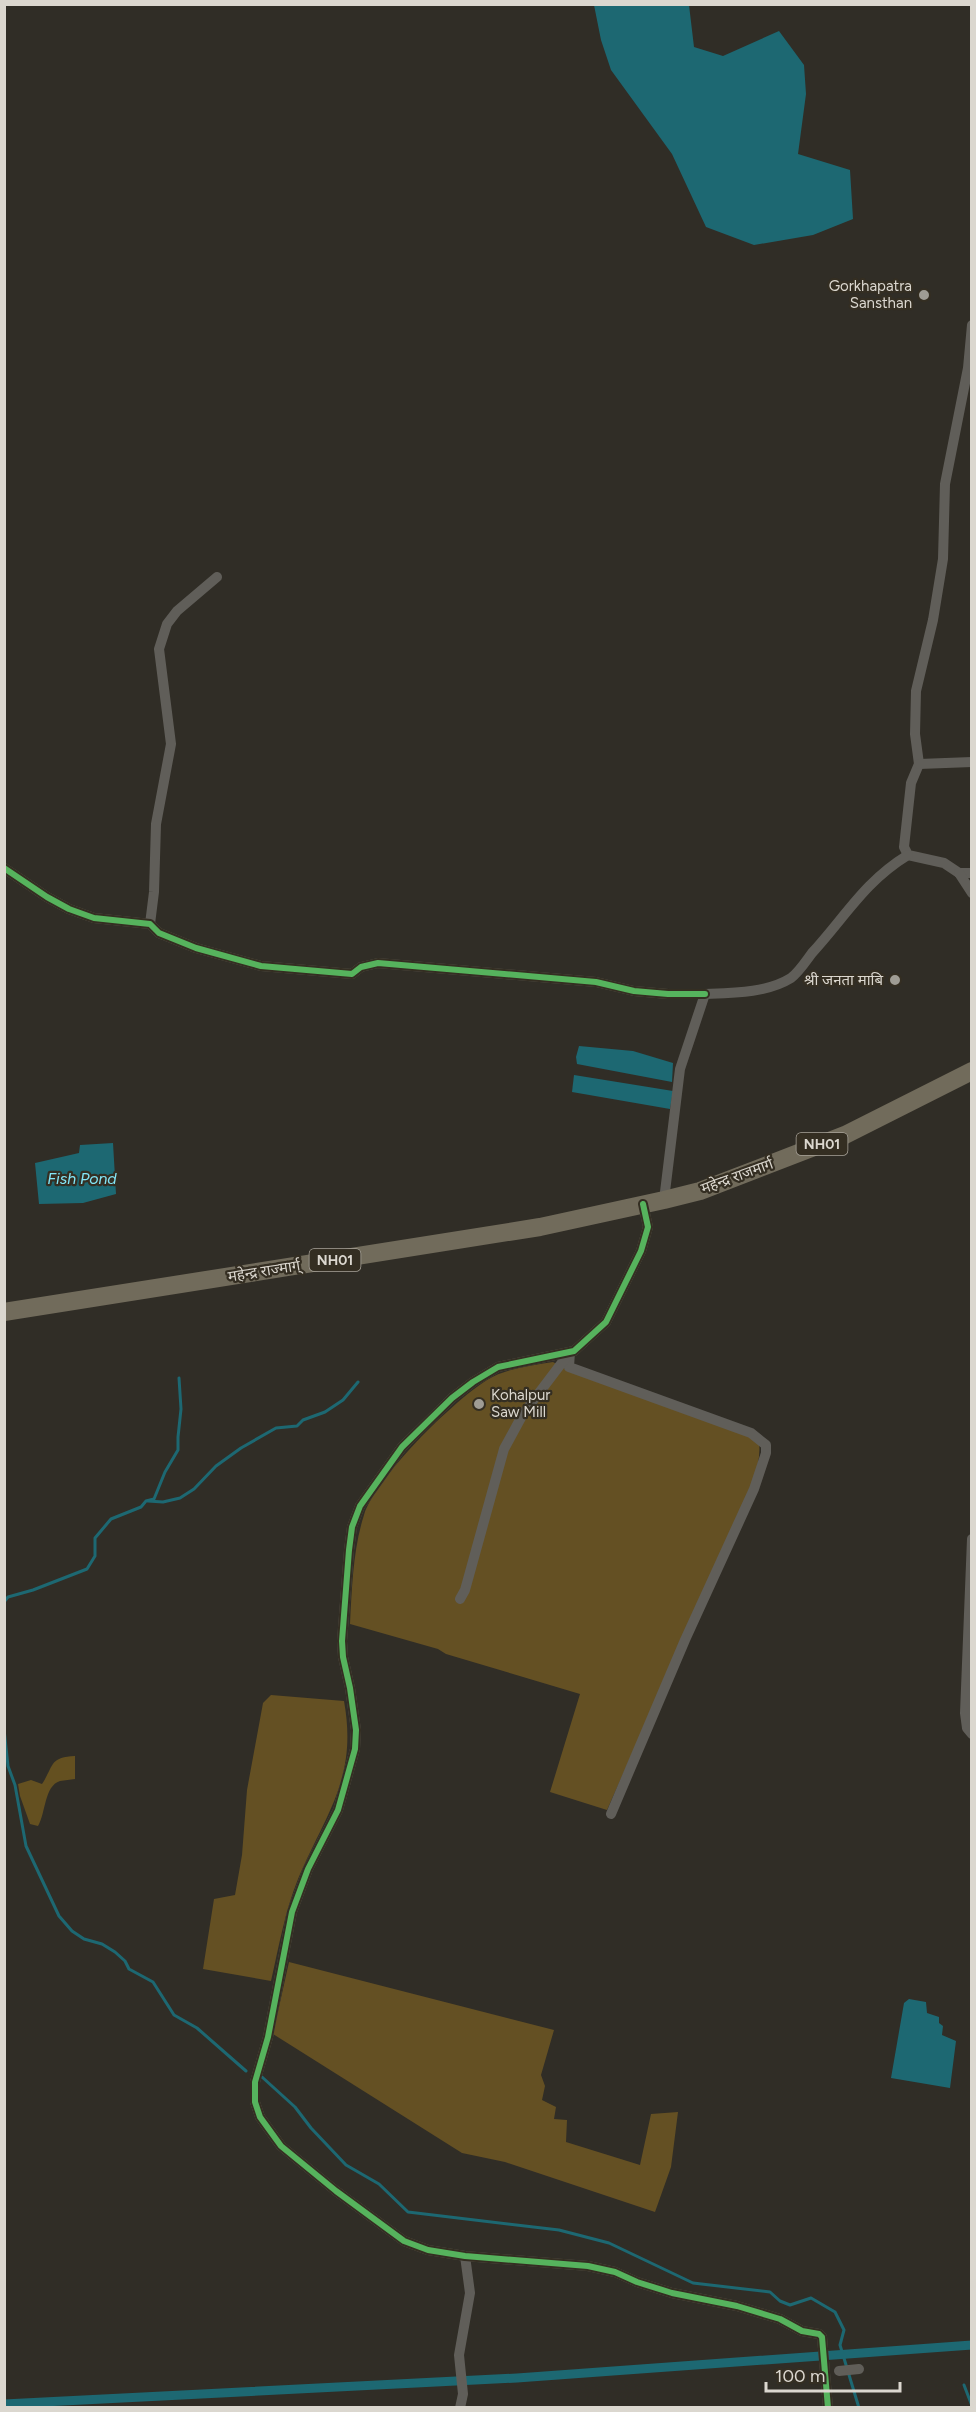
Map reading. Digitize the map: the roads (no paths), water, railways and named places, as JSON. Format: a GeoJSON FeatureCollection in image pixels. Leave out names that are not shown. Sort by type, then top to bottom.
{"type":"FeatureCollection","features":[{"type":"Feature","properties":{"kind":"highway","name":"महेन्द्र राजमार्ग"},"geometry":{"type":"LineString","coordinates":[[664,1200],[700,1191],[845,1135],[972,1071]]}},
{"type":"Feature","properties":{"kind":"highway","name":"महेन्द्र राज्मार्ग्"},"geometry":{"type":"LineString","coordinates":[[4,1312],[540,1227],[664,1200]]}},
{"type":"Feature","properties":{"kind":"street"},"geometry":{"type":"LineString","coordinates":[[908,855],[904,847],[911,783],[919,764],[915,734],[916,691],[933,620],[943,559],[945,484],[968,368],[972,325]]}},
{"type":"Feature","properties":{"kind":"street"},"geometry":{"type":"LineString","coordinates":[[150,924],[154,892],[156,824],[171,744],[159,649],[167,624],[177,611],[217,577]]}},
{"type":"Feature","properties":{"kind":"street"},"geometry":{"type":"LineString","coordinates":[[919,764],[972,762]]}},
{"type":"Feature","properties":{"kind":"street"},"geometry":{"type":"LineString","coordinates":[[4,868],[69,909],[105,920],[150,924],[159,933],[196,948],[261,966],[352,974],[361,967],[378,963],[408,965],[596,982],[634,991],[668,994],[705,994],[766,988],[792,977],[838,924],[860,894],[881,873],[908,855],[944,863],[959,873],[972,893]]}},
{"type":"Feature","properties":{"kind":"street"},"geometry":{"type":"LineString","coordinates":[[959,873],[972,873]]}},
{"type":"Feature","properties":{"kind":"street"},"geometry":{"type":"LineString","coordinates":[[664,1200],[680,1069],[705,994]]}},
{"type":"Feature","properties":{"kind":"street"},"geometry":{"type":"LineString","coordinates":[[643,1204],[648,1227],[641,1251],[606,1322],[574,1351],[498,1367],[473,1382],[452,1398],[402,1447],[360,1506],[351,1539],[342,1641],[343,1657],[351,1688],[356,1730],[355,1749],[338,1810],[308,1869],[292,1912],[268,2037],[255,2082],[255,2102],[265,2126],[281,2146],[327,2184],[404,2241],[428,2250],[465,2256],[588,2266],[615,2272],[672,2294],[737,2306],[780,2319],[802,2331],[819,2334],[822,2337],[828,2408]]}},
{"type":"Feature","properties":{"kind":"street"},"geometry":{"type":"LineString","coordinates":[[460,1599],[465,1590],[504,1449],[523,1414],[570,1352]]}},
{"type":"Feature","properties":{"kind":"street"},"geometry":{"type":"LineString","coordinates":[[570,1352],[569,1367],[751,1433],[766,1444],[766,1453],[754,1489],[684,1640],[611,1814]]}},
{"type":"Feature","properties":{"kind":"street"},"geometry":{"type":"LineString","coordinates":[[972,1539],[965,1692],[967,1728],[972,1734]]}},
{"type":"Feature","properties":{"kind":"street"},"geometry":{"type":"LineString","coordinates":[[460,2408],[463,2394],[459,2355],[470,2293],[465,2256]]}},
{"type":"Feature","properties":{"kind":"street"},"geometry":{"type":"LineString","coordinates":[[839,2371],[859,2369]]}},
{"type":"Feature","properties":{"kind":"water"},"geometry":{"type":"Polygon","coordinates":[[[594,5],[689,5],[694,47],[723,56],[779,31],[804,65],[806,94],[798,154],[850,170],[853,219],[813,235],[754,245],[706,227],[672,154],[611,70],[601,40],[594,5]]]}},
{"type":"Feature","properties":{"kind":"water"},"geometry":{"type":"Polygon","coordinates":[[[579,1046],[633,1051],[673,1063],[672,1082],[577,1064],[579,1046]]]}},
{"type":"Feature","properties":{"kind":"water"},"geometry":{"type":"Polygon","coordinates":[[[574,1075],[673,1091],[670,1109],[572,1092],[574,1075]]]}},
{"type":"Feature","properties":{"kind":"water","name":"Fish Pond"},"geometry":{"type":"Polygon","coordinates":[[[113,1143],[116,1194],[83,1203],[39,1204],[35,1163],[79,1153],[80,1145],[113,1143]]]}},
{"type":"Feature","properties":{"kind":"water"},"geometry":{"type":"Polygon","coordinates":[[[909,1999],[926,2002],[927,2013],[939,2017],[939,2023],[943,2026],[942,2035],[956,2041],[950,2088],[891,2078],[904,2003],[909,1999]]]}},
{"type":"Feature","properties":{"kind":"waterway"},"geometry":{"type":"LineString","coordinates":[[4,1602],[8,1597],[87,1569],[95,1556],[95,1538],[111,1519],[154,1499],[165,1472],[178,1450],[181,1409],[179,1378]]}},
{"type":"Feature","properties":{"kind":"waterway"},"geometry":{"type":"LineString","coordinates":[[148,1501],[163,1502],[180,1498],[194,1489],[216,1466],[241,1448],[276,1428],[297,1426],[303,1420],[325,1412],[343,1400],[358,1382]]}},
{"type":"Feature","properties":{"kind":"waterway"},"geometry":{"type":"LineString","coordinates":[[4,1729],[8,1766],[15,1785],[26,1846],[59,1916],[72,1931],[84,1939],[102,1944],[115,1952],[125,1961],[129,1969],[153,1982],[174,2015],[197,2028],[246,2071]]}},
{"type":"Feature","properties":{"kind":"waterway"},"geometry":{"type":"LineString","coordinates":[[262,2077],[295,2107],[311,2128],[346,2165],[379,2184],[408,2212],[559,2230],[609,2243],[693,2283],[770,2292],[780,2301],[790,2305],[811,2298],[835,2312],[844,2330],[840,2345],[859,2408]]}},
{"type":"Feature","properties":{"kind":"waterway"},"geometry":{"type":"LineString","coordinates":[[4,2404],[517,2378],[972,2345]]}},
{"type":"Feature","properties":{"kind":"waterway"},"geometry":{"type":"LineString","coordinates":[[964,2385],[972,2406]]}},
{"type":"Feature","properties":{"kind":"place","name":"Gorkhapatra Sansthan"},"geometry":{"type":"Point","coordinates":[924,295]}},
{"type":"Feature","properties":{"kind":"place","name":"श्री जनता माबि"},"geometry":{"type":"Point","coordinates":[895,980]}},
{"type":"Feature","properties":{"kind":"place","name":"Kohalpur Saw Mill"},"geometry":{"type":"Point","coordinates":[479,1404]}}]}
